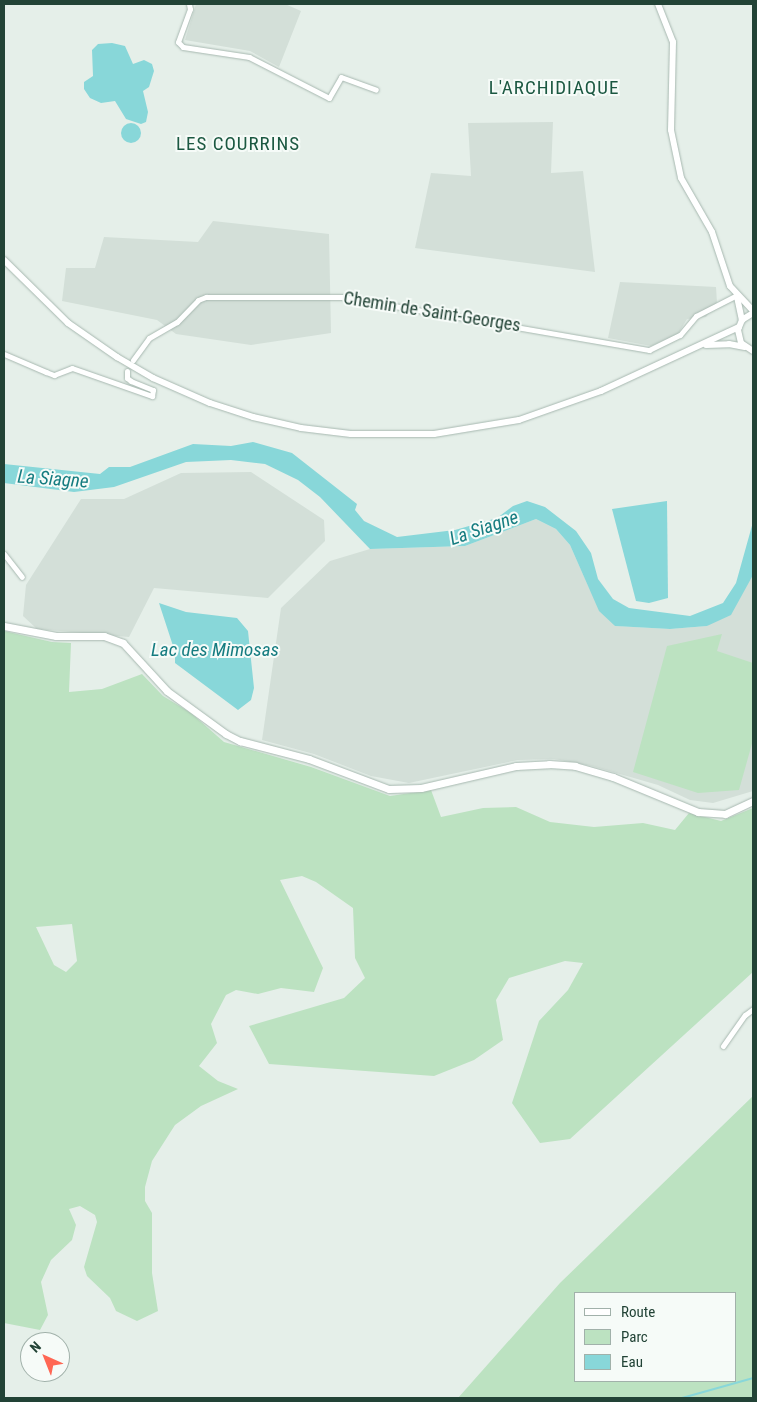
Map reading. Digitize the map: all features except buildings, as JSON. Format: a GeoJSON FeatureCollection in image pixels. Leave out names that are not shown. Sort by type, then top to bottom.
{"type":"FeatureCollection","features":[{"type":"Feature","properties":{"kind":"main road"},"geometry":{"type":"LineString","coordinates":[[4,626],[56,636],[104,636],[123,643],[167,691],[226,734],[240,741],[309,759],[390,789],[421,788],[516,766],[549,764],[575,766],[613,777],[698,812],[725,814],[753,801]]}},
{"type":"Feature","properties":{"kind":"street"},"geometry":{"type":"LineString","coordinates":[[189,4],[190,10],[178,42],[183,47],[249,57],[329,98],[341,77],[376,90]]}},
{"type":"Feature","properties":{"kind":"street"},"geometry":{"type":"LineString","coordinates":[[4,260],[68,323],[135,368],[230,410],[325,432],[405,436],[488,427],[575,402],[693,348],[741,323],[753,312],[737,295],[721,265],[712,232],[681,178],[674,154],[671,130],[673,42],[658,4]]}},
{"type":"Feature","properties":{"kind":"street"},"geometry":{"type":"LineString","coordinates":[[737,295],[741,323],[738,337],[751,350]]}},
{"type":"Feature","properties":{"kind":"street","name":"Chemin de Saint-Georges"},"geometry":{"type":"LineString","coordinates":[[133,360],[149,338],[177,322],[198,300],[206,297],[342,297],[649,350],[680,335],[696,316],[737,295]]}},
{"type":"Feature","properties":{"kind":"street"},"geometry":{"type":"LineString","coordinates":[[693,348],[729,344],[751,350]]}},
{"type":"Feature","properties":{"kind":"street"},"geometry":{"type":"LineString","coordinates":[[4,354],[54,375],[72,368],[152,396],[153,390],[127,378],[127,371]]}},
{"type":"Feature","properties":{"kind":"street"},"geometry":{"type":"LineString","coordinates":[[4,554],[22,577]]}},
{"type":"Feature","properties":{"kind":"street"},"geometry":{"type":"LineString","coordinates":[[723,1046],[745,1015],[753,1009]]}},
{"type":"Feature","properties":{"kind":"shaded area"},"geometry":{"type":"Polygon","coordinates":[[[196,4],[285,4],[301,11],[279,67],[250,51],[185,40],[196,4]]]}},
{"type":"Feature","properties":{"kind":"shaded area"},"geometry":{"type":"Polygon","coordinates":[[[553,122],[551,173],[583,171],[595,272],[415,248],[431,173],[471,176],[468,123],[553,122]]]}},
{"type":"Feature","properties":{"kind":"shaded area"},"geometry":{"type":"Polygon","coordinates":[[[213,221],[329,234],[331,333],[251,345],[176,334],[157,320],[62,301],[66,268],[95,268],[104,237],[198,242],[213,221]]]}},
{"type":"Feature","properties":{"kind":"shaded area"},"geometry":{"type":"Polygon","coordinates":[[[620,282],[716,287],[717,303],[706,317],[687,319],[678,334],[651,346],[608,338],[620,282]]]}},
{"type":"Feature","properties":{"kind":"shaded area"},"geometry":{"type":"Polygon","coordinates":[[[251,472],[324,520],[325,541],[268,598],[154,588],[129,637],[37,629],[23,616],[26,585],[81,499],[124,499],[181,473],[251,472]]]}},
{"type":"Feature","properties":{"kind":"shaded area"},"geometry":{"type":"Polygon","coordinates":[[[536,519],[556,529],[570,545],[590,590],[615,626],[670,629],[707,626],[753,572],[753,791],[713,803],[690,800],[658,785],[592,766],[554,759],[518,760],[409,783],[371,776],[314,754],[262,740],[281,608],[330,561],[370,549],[465,546],[536,519]]]}},
{"type":"Feature","properties":{"kind":"green space"},"geometry":{"type":"Polygon","coordinates":[[[4,631],[52,642],[71,643],[69,692],[102,689],[142,674],[163,696],[191,713],[224,742],[311,767],[390,796],[431,790],[441,817],[483,808],[516,807],[550,822],[594,827],[643,823],[675,830],[689,813],[721,821],[753,808],[753,972],[570,1139],[540,1143],[512,1103],[539,1021],[568,990],[583,963],[565,961],[509,978],[496,1000],[503,1040],[474,1060],[434,1076],[269,1064],[249,1026],[344,998],[365,978],[355,958],[353,908],[316,882],[302,876],[280,880],[323,968],[314,992],[281,988],[258,994],[236,990],[226,995],[211,1024],[217,1043],[199,1066],[218,1081],[238,1089],[201,1106],[175,1125],[152,1161],[145,1187],[145,1201],[152,1213],[152,1273],[158,1311],[137,1321],[116,1311],[110,1298],[87,1276],[84,1267],[97,1222],[95,1215],[80,1206],[69,1209],[76,1225],[72,1240],[51,1260],[41,1282],[48,1315],[40,1330],[4,1323],[4,631]],[[72,924],[36,927],[54,965],[66,972],[77,961],[72,924]]]}},
{"type":"Feature","properties":{"kind":"green space"},"geometry":{"type":"Polygon","coordinates":[[[722,634],[717,651],[753,663],[753,740],[739,790],[698,793],[633,772],[667,646],[722,634]]]}},
{"type":"Feature","properties":{"kind":"green space"},"geometry":{"type":"Polygon","coordinates":[[[753,1096],[753,1398],[458,1398],[560,1283],[753,1096]]]}},
{"type":"Feature","properties":{"kind":"water"},"geometry":{"type":"Polygon","coordinates":[[[112,43],[125,46],[133,64],[144,60],[152,64],[154,71],[149,87],[143,91],[148,112],[146,122],[141,124],[126,119],[115,101],[101,103],[90,98],[84,89],[84,82],[93,76],[92,50],[98,44],[112,43]]]}},
{"type":"Feature","properties":{"kind":"water"},"geometry":{"type":"Polygon","coordinates":[[[127,123],[135,123],[141,129],[141,137],[135,143],[127,143],[121,137],[121,129],[127,123]]]}},
{"type":"Feature","properties":{"kind":"water","name":"La Siagne"},"geometry":{"type":"Polygon","coordinates":[[[253,442],[292,453],[357,504],[355,510],[364,521],[397,537],[455,530],[497,518],[513,506],[527,501],[545,507],[576,531],[591,553],[598,579],[613,599],[629,608],[690,616],[723,603],[736,583],[753,522],[753,575],[731,615],[707,626],[670,629],[615,626],[599,611],[570,545],[556,529],[536,519],[465,546],[370,549],[320,497],[298,480],[265,464],[231,460],[186,462],[114,487],[74,492],[4,483],[4,464],[100,474],[109,467],[130,467],[193,444],[231,446],[253,442]]]}},
{"type":"Feature","properties":{"kind":"water"},"geometry":{"type":"Polygon","coordinates":[[[667,501],[668,598],[649,603],[636,601],[612,509],[667,501]]]}},
{"type":"Feature","properties":{"kind":"water","name":"Lac des Mimosas"},"geometry":{"type":"Polygon","coordinates":[[[159,603],[186,612],[237,618],[248,631],[254,688],[251,700],[238,710],[175,663],[175,652],[159,603]]]}},
{"type":"Feature","properties":{"kind":"waterway"},"geometry":{"type":"LineString","coordinates":[[682,1398],[753,1378]]}},
{"type":"Feature","properties":{"kind":"district","name":"L'ARCHIDIAQUE"},"geometry":{"type":"Point","coordinates":[554,88]}},
{"type":"Feature","properties":{"kind":"district","name":"LES COURRINS"},"geometry":{"type":"Point","coordinates":[238,144]}}]}
